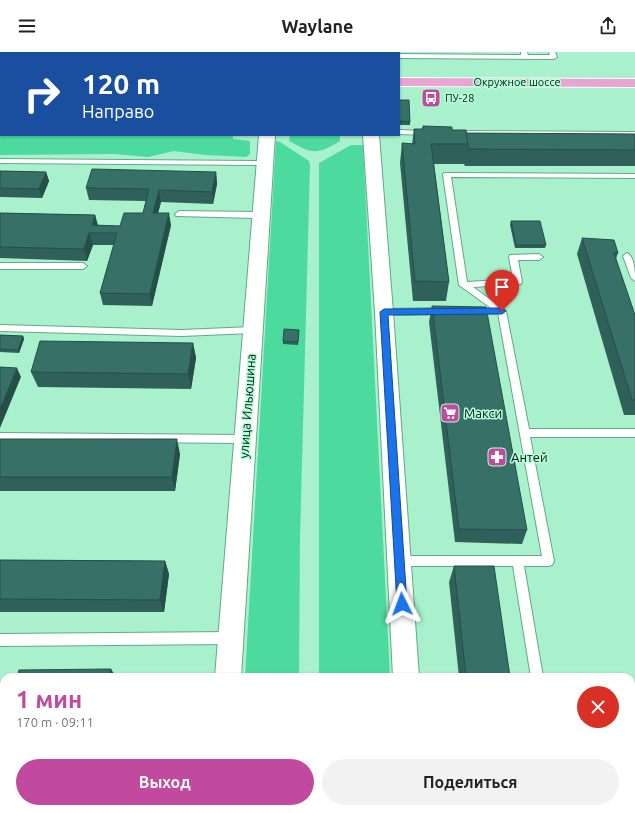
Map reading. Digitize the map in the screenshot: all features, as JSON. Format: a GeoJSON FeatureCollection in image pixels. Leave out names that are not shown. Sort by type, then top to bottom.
{"type":"FeatureCollection","features":[{"type":"Feature","properties":{"kind":"main road","name":"Окружное шоссе"},"geometry":{"type":"LineString","coordinates":[[400,82],[635,83]]}},
{"type":"Feature","properties":{"kind":"street","name":"улица Ильюшина"},"geometry":{"type":"LineString","coordinates":[[228,673],[252,330],[268,136]]}},
{"type":"Feature","properties":{"kind":"street"},"geometry":{"type":"LineString","coordinates":[[371,136],[384,312],[406,673]]}},
{"type":"Feature","properties":{"kind":"lane"},"geometry":{"type":"LineString","coordinates":[[400,56],[525,54],[554,57],[552,52]]}},
{"type":"Feature","properties":{"kind":"lane"},"geometry":{"type":"LineString","coordinates":[[400,132],[635,134]]}},
{"type":"Feature","properties":{"kind":"lane"},"geometry":{"type":"LineString","coordinates":[[0,161],[265,163]]}},
{"type":"Feature","properties":{"kind":"lane"},"geometry":{"type":"LineString","coordinates":[[399,561],[548,561],[526,433],[502,311],[463,285],[447,175],[635,176]]}},
{"type":"Feature","properties":{"kind":"lane"},"geometry":{"type":"LineString","coordinates":[[178,214],[261,215]]}},
{"type":"Feature","properties":{"kind":"lane"},"geometry":{"type":"LineString","coordinates":[[627,256],[635,278]]}},
{"type":"Feature","properties":{"kind":"lane"},"geometry":{"type":"LineString","coordinates":[[463,285],[518,282],[513,257],[539,257]]}},
{"type":"Feature","properties":{"kind":"lane"},"geometry":{"type":"LineString","coordinates":[[0,266],[83,266]]}},
{"type":"Feature","properties":{"kind":"lane"},"geometry":{"type":"LineString","coordinates":[[384,312],[455,311]]}},
{"type":"Feature","properties":{"kind":"lane"},"geometry":{"type":"LineString","coordinates":[[487,311],[502,311]]}},
{"type":"Feature","properties":{"kind":"lane"},"geometry":{"type":"LineString","coordinates":[[0,328],[182,333],[252,330]]}},
{"type":"Feature","properties":{"kind":"lane"},"geometry":{"type":"LineString","coordinates":[[526,433],[635,433]]}},
{"type":"Feature","properties":{"kind":"lane"},"geometry":{"type":"LineString","coordinates":[[0,437],[244,439]]}},
{"type":"Feature","properties":{"kind":"lane"},"geometry":{"type":"LineString","coordinates":[[518,561],[536,673]]}},
{"type":"Feature","properties":{"kind":"lane"},"geometry":{"type":"LineString","coordinates":[[0,640],[230,638]]}},
{"type":"Feature","properties":{"kind":"green space"},"geometry":{"type":"Polygon","coordinates":[[[0,136],[233,136],[233,139],[250,141],[250,154],[246,157],[205,155],[174,151],[148,157],[114,154],[0,155],[0,136]]]}},
{"type":"Feature","properties":{"kind":"green space"},"geometry":{"type":"Polygon","coordinates":[[[290,136],[340,136],[340,141],[320,151],[309,150],[289,141],[290,136]]]}},
{"type":"Feature","properties":{"kind":"green space"},"geometry":{"type":"Polygon","coordinates":[[[276,141],[280,142],[309,161],[310,165],[300,538],[299,673],[245,673],[276,141]]]}},
{"type":"Feature","properties":{"kind":"green space"},"geometry":{"type":"Polygon","coordinates":[[[351,145],[363,145],[390,673],[319,673],[319,163],[351,145]]]}},
{"type":"Feature","properties":{"kind":"building"},"geometry":{"type":"Polygon","coordinates":[[[400,100],[409,100],[410,122],[400,121],[400,100]]]}},
{"type":"Feature","properties":{"kind":"building"},"geometry":{"type":"Polygon","coordinates":[[[423,126],[452,127],[452,130],[466,130],[468,144],[431,144],[449,282],[415,281],[402,143],[415,144],[414,129],[423,129],[423,126]]]}},
{"type":"Feature","properties":{"kind":"building"},"geometry":{"type":"Polygon","coordinates":[[[466,133],[635,134],[635,150],[468,149],[466,133]]]}},
{"type":"Feature","properties":{"kind":"building"},"geometry":{"type":"Polygon","coordinates":[[[92,169],[216,172],[212,192],[159,190],[153,213],[169,213],[150,294],[100,293],[117,233],[89,233],[84,249],[0,247],[0,213],[95,215],[92,225],[120,226],[124,213],[143,213],[149,189],[86,188],[92,169]]]}},
{"type":"Feature","properties":{"kind":"building"},"geometry":{"type":"Polygon","coordinates":[[[0,171],[46,172],[39,189],[0,188],[0,171]]]}},
{"type":"Feature","properties":{"kind":"building"},"geometry":{"type":"Polygon","coordinates":[[[511,221],[540,221],[546,245],[516,245],[511,221]]]}},
{"type":"Feature","properties":{"kind":"building"},"geometry":{"type":"Polygon","coordinates":[[[582,238],[614,240],[618,253],[614,253],[635,315],[635,400],[632,400],[582,238]]]}},
{"type":"Feature","properties":{"kind":"building"},"geometry":{"type":"Polygon","coordinates":[[[432,306],[486,307],[527,530],[459,529],[432,306]]]}},
{"type":"Feature","properties":{"kind":"building"},"geometry":{"type":"Polygon","coordinates":[[[284,329],[299,330],[298,342],[283,341],[284,329]]]}},
{"type":"Feature","properties":{"kind":"building"},"geometry":{"type":"Polygon","coordinates":[[[0,335],[23,336],[18,350],[0,349],[0,335]]]}},
{"type":"Feature","properties":{"kind":"building"},"geometry":{"type":"Polygon","coordinates":[[[40,341],[193,343],[188,374],[31,372],[40,341]]]}},
{"type":"Feature","properties":{"kind":"building"},"geometry":{"type":"Polygon","coordinates":[[[0,367],[17,368],[0,409],[0,367]]]}},
{"type":"Feature","properties":{"kind":"building"},"geometry":{"type":"Polygon","coordinates":[[[0,439],[177,439],[172,477],[0,477],[0,439]]]}},
{"type":"Feature","properties":{"kind":"building"},"geometry":{"type":"Polygon","coordinates":[[[0,560],[165,561],[160,600],[0,599],[0,560]]]}},
{"type":"Feature","properties":{"kind":"building"},"geometry":{"type":"Polygon","coordinates":[[[454,566],[494,566],[509,673],[466,673],[454,566]]]}},
{"type":"Feature","properties":{"kind":"building"},"geometry":{"type":"Polygon","coordinates":[[[111,669],[110,673],[18,673],[19,670],[111,669]]]}},
{"type":"Feature","properties":{"kind":"place","name":"ПУ-28"},"geometry":{"type":"Point","coordinates":[431,98]}},
{"type":"Feature","properties":{"kind":"place","name":"Макси"},"geometry":{"type":"Point","coordinates":[450,413]}},
{"type":"Feature","properties":{"kind":"place","name":"Антей"},"geometry":{"type":"Point","coordinates":[497,457]}},
{"type":"Feature","properties":{"kind":"route"},"geometry":{"type":"LineString","coordinates":[[402,604],[384,312],[502,311]]}}]}
